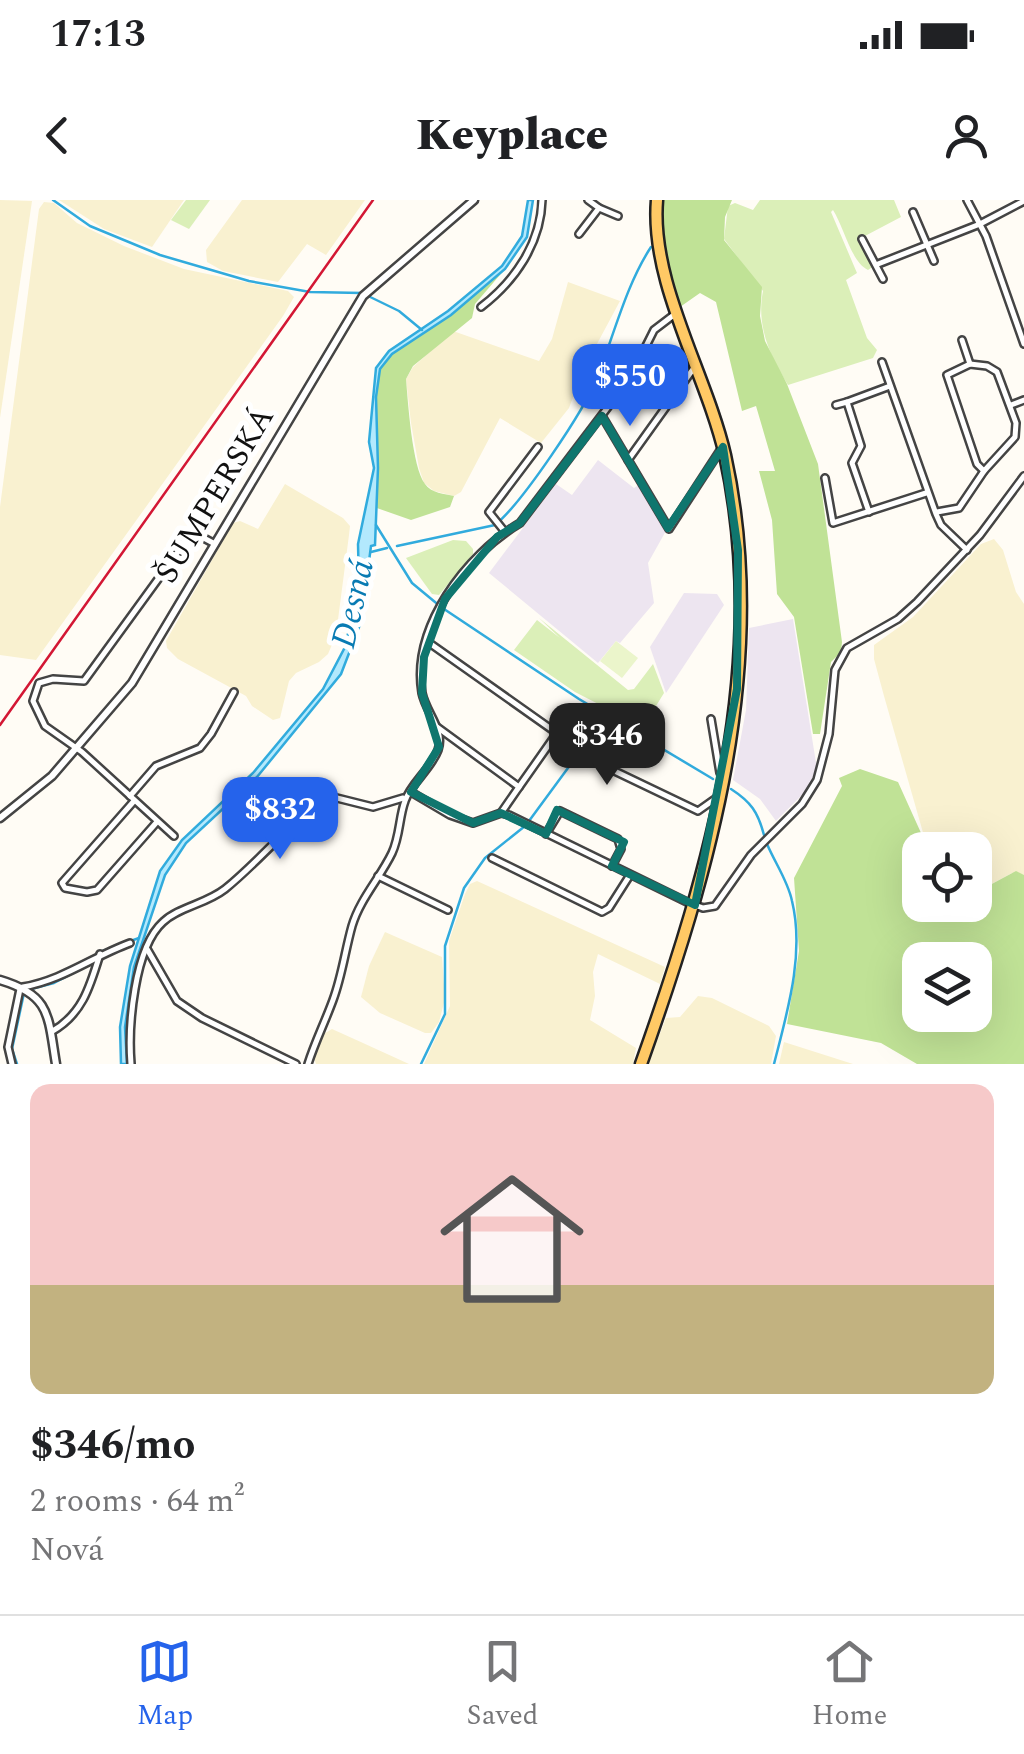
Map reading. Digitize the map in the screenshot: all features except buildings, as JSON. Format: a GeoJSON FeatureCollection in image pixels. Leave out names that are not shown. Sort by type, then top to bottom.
{"type":"FeatureCollection","features":[{"type":"Feature","properties":{"kind":"main road"},"geometry":{"type":"LineString","coordinates":[[641,1062],[694,905],[724,785],[737,689],[740,590],[736,521],[722,447],[659,252],[656,200]]}},
{"type":"Feature","properties":{"kind":"street","name":"ŠUMPERSKÁ"},"geometry":{"type":"LineString","coordinates":[[0,818],[42,785],[77,749],[140,671],[365,294],[474,200]]}},
{"type":"Feature","properties":{"kind":"street"},"geometry":{"type":"LineString","coordinates":[[481,307],[505,286],[536,238],[542,200]]}},
{"type":"Feature","properties":{"kind":"street"},"geometry":{"type":"LineString","coordinates":[[588,200],[618,216]]}},
{"type":"Feature","properties":{"kind":"street"},"geometry":{"type":"LineString","coordinates":[[966,200],[980,224],[1024,344]]}},
{"type":"Feature","properties":{"kind":"street"},"geometry":{"type":"LineString","coordinates":[[878,264],[1023,204]]}},
{"type":"Feature","properties":{"kind":"street"},"geometry":{"type":"LineString","coordinates":[[579,234],[600,208]]}},
{"type":"Feature","properties":{"kind":"street"},"geometry":{"type":"LineString","coordinates":[[913,212],[934,260]]}},
{"type":"Feature","properties":{"kind":"street"},"geometry":{"type":"LineString","coordinates":[[862,239],[883,279]]}},
{"type":"Feature","properties":{"kind":"street"},"geometry":{"type":"LineString","coordinates":[[1013,312],[1024,308]]}},
{"type":"Feature","properties":{"kind":"street"},"geometry":{"type":"LineString","coordinates":[[308,1064],[334,998],[352,925],[393,852],[408,795],[439,747],[437,727],[424,702],[420,679],[443,602],[470,565],[520,523],[630,378],[654,330],[677,312]]}},
{"type":"Feature","properties":{"kind":"street"},"geometry":{"type":"LineString","coordinates":[[962,340],[970,364]]}},
{"type":"Feature","properties":{"kind":"street"},"geometry":{"type":"LineString","coordinates":[[882,362],[934,511],[941,525],[966,550]]}},
{"type":"Feature","properties":{"kind":"street"},"geometry":{"type":"LineString","coordinates":[[628,460],[697,364]]}},
{"type":"Feature","properties":{"kind":"street"},"geometry":{"type":"LineString","coordinates":[[934,511],[940,514],[959,508],[1014,437],[1016,423],[997,372],[970,364],[947,375],[977,464],[984,472]]}},
{"type":"Feature","properties":{"kind":"street"},"geometry":{"type":"LineString","coordinates":[[836,405],[890,386]]}},
{"type":"Feature","properties":{"kind":"street"},"geometry":{"type":"LineString","coordinates":[[1011,405],[1024,400]]}},
{"type":"Feature","properties":{"kind":"street"},"geometry":{"type":"LineString","coordinates":[[846,402],[861,446],[852,463],[869,512]]}},
{"type":"Feature","properties":{"kind":"street"},"geometry":{"type":"LineString","coordinates":[[602,416],[668,530],[722,447]]}},
{"type":"Feature","properties":{"kind":"street"},"geometry":{"type":"LineString","coordinates":[[506,532],[489,512],[538,447]]}},
{"type":"Feature","properties":{"kind":"street"},"geometry":{"type":"LineString","coordinates":[[501,813],[694,905],[709,908],[720,902],[738,870],[802,804],[817,780],[825,752],[835,670],[847,648],[898,619],[966,550],[1024,476]]}},
{"type":"Feature","properties":{"kind":"street"},"geometry":{"type":"LineString","coordinates":[[825,478],[832,521],[926,493]]}},
{"type":"Feature","properties":{"kind":"street"},"geometry":{"type":"LineString","coordinates":[[839,512],[842,521]]}},
{"type":"Feature","properties":{"kind":"street"},"geometry":{"type":"LineString","coordinates":[[174,836],[77,749],[45,726],[33,701],[34,689],[46,680],[84,681],[186,540],[198,535],[215,544]]}},
{"type":"Feature","properties":{"kind":"street"},"geometry":{"type":"LineString","coordinates":[[428,642],[624,778],[702,811],[716,796],[720,772],[711,719]]}},
{"type":"Feature","properties":{"kind":"street"},"geometry":{"type":"LineString","coordinates":[[157,822],[96,890],[64,888],[62,883],[156,766],[200,748],[234,692]]}},
{"type":"Feature","properties":{"kind":"street"},"geometry":{"type":"LineString","coordinates":[[437,727],[519,786]]}},
{"type":"Feature","properties":{"kind":"street"},"geometry":{"type":"LineString","coordinates":[[131,1064],[136,983],[147,949],[161,924],[225,889],[330,796],[373,807],[408,795],[473,824],[501,813],[557,734]]}},
{"type":"Feature","properties":{"kind":"street"},"geometry":{"type":"LineString","coordinates":[[546,834],[560,811],[618,839],[621,849],[612,866]]}},
{"type":"Feature","properties":{"kind":"street"},"geometry":{"type":"LineString","coordinates":[[492,858],[602,912],[610,908],[630,875]]}},
{"type":"Feature","properties":{"kind":"street"},"geometry":{"type":"LineString","coordinates":[[378,876],[448,910]]}},
{"type":"Feature","properties":{"kind":"street"},"geometry":{"type":"LineString","coordinates":[[26,988],[66,974],[97,955],[130,943]]}},
{"type":"Feature","properties":{"kind":"street"},"geometry":{"type":"LineString","coordinates":[[147,949],[176,1002],[296,1064]]}},
{"type":"Feature","properties":{"kind":"street"},"geometry":{"type":"LineString","coordinates":[[51,1032],[80,1009],[90,989],[97,955]]}},
{"type":"Feature","properties":{"kind":"street"},"geometry":{"type":"LineString","coordinates":[[0,980],[26,988],[42,1006],[56,1064]]}},
{"type":"Feature","properties":{"kind":"street"},"geometry":{"type":"LineString","coordinates":[[12,1064],[8,1047],[26,988]]}},
{"type":"Feature","properties":{"kind":"highlighted area"},"geometry":{"type":"Polygon","coordinates":[[[602,416],[668,528],[723,447],[738,550],[737,689],[695,905],[612,866],[624,842],[557,810],[546,834],[501,813],[473,823],[411,792],[439,747],[422,693],[424,657],[445,599],[497,537],[520,523],[602,416]]]}},
{"type":"Feature","properties":{"kind":"shaded area"},"geometry":{"type":"Polygon","coordinates":[[[0,200],[32,201],[0,418],[0,200]]]}},
{"type":"Feature","properties":{"kind":"shaded area"},"geometry":{"type":"Polygon","coordinates":[[[59,200],[184,200],[152,247],[104,229],[59,200]]]}},
{"type":"Feature","properties":{"kind":"shaded area"},"geometry":{"type":"Polygon","coordinates":[[[242,200],[365,200],[326,255],[307,244],[278,282],[223,271],[207,262],[206,250],[242,200]]]}},
{"type":"Feature","properties":{"kind":"shaded area"},"geometry":{"type":"Polygon","coordinates":[[[44,202],[54,203],[77,223],[124,246],[184,269],[288,291],[294,297],[36,660],[0,655],[0,507],[39,209],[44,202]]]}},
{"type":"Feature","properties":{"kind":"shaded area"},"geometry":{"type":"Polygon","coordinates":[[[568,282],[620,301],[583,370],[569,408],[541,443],[500,418],[461,492],[454,496],[434,491],[424,483],[411,423],[406,379],[413,367],[453,331],[539,361],[552,339],[568,282]]]}},
{"type":"Feature","properties":{"kind":"shaded area"},"geometry":{"type":"Polygon","coordinates":[[[598,460],[634,488],[640,484],[667,529],[648,563],[654,603],[598,663],[489,573],[556,484],[572,495],[598,460]]]}},
{"type":"Feature","properties":{"kind":"shaded area"},"geometry":{"type":"Polygon","coordinates":[[[285,484],[350,526],[336,635],[328,654],[289,681],[280,718],[273,720],[252,706],[246,696],[178,659],[167,648],[166,641],[233,523],[240,521],[258,529],[285,484]]]}},
{"type":"Feature","properties":{"kind":"shaded area"},"geometry":{"type":"Polygon","coordinates":[[[994,539],[1003,550],[1016,592],[1024,604],[1024,875],[1012,873],[992,884],[992,832],[923,832],[874,659],[874,645],[913,617],[981,544],[994,539]]]}},
{"type":"Feature","properties":{"kind":"shaded area"},"geometry":{"type":"Polygon","coordinates":[[[684,593],[717,594],[724,605],[666,693],[650,647],[684,593]]]}},
{"type":"Feature","properties":{"kind":"shaded area"},"geometry":{"type":"Polygon","coordinates":[[[793,619],[817,769],[805,792],[776,821],[760,799],[733,780],[746,710],[749,628],[793,619]]]}},
{"type":"Feature","properties":{"kind":"shaded area"},"geometry":{"type":"Polygon","coordinates":[[[477,881],[665,967],[660,984],[598,954],[590,1020],[636,1048],[633,1064],[424,1064],[450,1006],[449,941],[465,894],[470,884],[477,881]]]}},
{"type":"Feature","properties":{"kind":"shaded area"},"geometry":{"type":"Polygon","coordinates":[[[385,932],[442,957],[445,999],[439,1022],[431,1033],[380,1013],[361,997],[369,966],[385,932]]]}},
{"type":"Feature","properties":{"kind":"shaded area"},"geometry":{"type":"Polygon","coordinates":[[[698,996],[712,998],[769,1026],[776,1036],[771,1064],[648,1064],[666,1018],[680,1017],[698,996]]]}},
{"type":"Feature","properties":{"kind":"shaded area"},"geometry":{"type":"Polygon","coordinates":[[[332,1029],[409,1064],[316,1064],[314,1058],[322,1035],[332,1029]]]}},
{"type":"Feature","properties":{"kind":"shaded area"},"geometry":{"type":"Polygon","coordinates":[[[784,1042],[853,1064],[779,1064],[784,1042]]]}},
{"type":"Feature","properties":{"kind":"green space"},"geometry":{"type":"Polygon","coordinates":[[[186,200],[210,200],[189,229],[171,220],[186,200]]]}},
{"type":"Feature","properties":{"kind":"green space"},"geometry":{"type":"Polygon","coordinates":[[[663,200],[732,200],[725,217],[724,240],[762,287],[760,316],[765,341],[787,384],[818,464],[842,642],[841,652],[831,662],[820,734],[813,734],[794,617],[777,594],[772,520],[759,471],[775,471],[756,406],[742,411],[716,302],[700,293],[680,307],[666,255],[663,200]]]}},
{"type":"Feature","properties":{"kind":"green space"},"geometry":{"type":"Polygon","coordinates":[[[760,200],[894,200],[901,217],[863,237],[874,266],[868,270],[857,260],[831,212],[857,273],[846,280],[867,338],[877,350],[873,358],[788,385],[766,340],[761,316],[763,291],[724,239],[728,206],[735,203],[753,210],[760,200]]]}},
{"type":"Feature","properties":{"kind":"green space"},"geometry":{"type":"Polygon","coordinates":[[[505,269],[475,304],[472,318],[413,366],[406,379],[411,434],[421,476],[431,489],[454,496],[450,507],[411,520],[374,507],[380,369],[392,354],[451,315],[505,269]]]}},
{"type":"Feature","properties":{"kind":"green space"},"geometry":{"type":"Polygon","coordinates":[[[453,540],[466,541],[473,554],[439,595],[432,594],[406,558],[453,540]]]}},
{"type":"Feature","properties":{"kind":"green space"},"geometry":{"type":"Polygon","coordinates":[[[539,618],[628,690],[634,689],[653,664],[664,693],[643,727],[575,692],[514,650],[537,620],[560,638],[539,618]]]}},
{"type":"Feature","properties":{"kind":"green space"},"geometry":{"type":"Polygon","coordinates":[[[616,641],[638,658],[622,678],[600,661],[616,641]]]}},
{"type":"Feature","properties":{"kind":"green space"},"geometry":{"type":"Polygon","coordinates":[[[860,769],[898,782],[920,832],[902,832],[902,922],[992,922],[992,884],[1016,871],[1024,875],[1024,1064],[917,1064],[881,1043],[787,1024],[799,951],[794,878],[842,786],[839,778],[860,769]]]}},
{"type":"Feature","properties":{"kind":"water"},"geometry":{"type":"Polygon","coordinates":[[[528,200],[533,200],[527,237],[505,269],[451,315],[392,354],[380,369],[376,397],[375,545],[371,546],[361,622],[341,674],[257,777],[186,843],[165,875],[134,967],[125,1027],[127,1064],[121,1064],[120,1027],[130,966],[160,871],[182,840],[253,773],[323,689],[345,647],[359,585],[358,544],[374,468],[369,442],[376,368],[389,351],[448,311],[502,266],[522,236],[528,200]]]}},
{"type":"Feature","properties":{"kind":"waterway"},"geometry":{"type":"LineString","coordinates":[[53,200],[90,226],[160,255],[249,281],[310,292],[362,293],[399,311],[422,330]]}},
{"type":"Feature","properties":{"kind":"waterway"},"geometry":{"type":"LineString","coordinates":[[397,546],[495,525],[507,514],[551,456],[590,393],[627,294],[651,247]]}},
{"type":"Feature","properties":{"kind":"waterway","name":"Desná"},"geometry":{"type":"LineString","coordinates":[[376,525],[412,583],[441,607],[579,699],[713,779]]}},
{"type":"Feature","properties":{"kind":"waterway","name":"Desná"},"geometry":{"type":"LineString","coordinates":[[371,552],[387,548]]}},
{"type":"Feature","properties":{"kind":"waterway"},"geometry":{"type":"LineString","coordinates":[[583,746],[603,713]]}},
{"type":"Feature","properties":{"kind":"waterway"},"geometry":{"type":"LineString","coordinates":[[529,821],[579,753]]}},
{"type":"Feature","properties":{"kind":"waterway"},"geometry":{"type":"LineString","coordinates":[[731,789],[753,808],[764,835]]}},
{"type":"Feature","properties":{"kind":"waterway"},"geometry":{"type":"LineString","coordinates":[[421,1064],[445,1014],[445,946],[464,888],[485,858],[525,826]]}},
{"type":"Feature","properties":{"kind":"waterway"},"geometry":{"type":"LineString","coordinates":[[767,844],[790,894],[796,942],[793,983],[774,1064]]}},
{"type":"Feature","properties":{"kind":"waterway"},"geometry":{"type":"LineString","coordinates":[[100,952],[139,938]]}},
{"type":"Feature","properties":{"kind":"waterway"},"geometry":{"type":"LineString","coordinates":[[31,989],[54,983],[83,968]]}},
{"type":"Feature","properties":{"kind":"waterway"},"geometry":{"type":"LineString","coordinates":[[17,1064],[12,1049],[24,993]]}},
{"type":"Feature","properties":{"kind":"railway"},"geometry":{"type":"LineString","coordinates":[[0,725],[373,200]]}}]}
